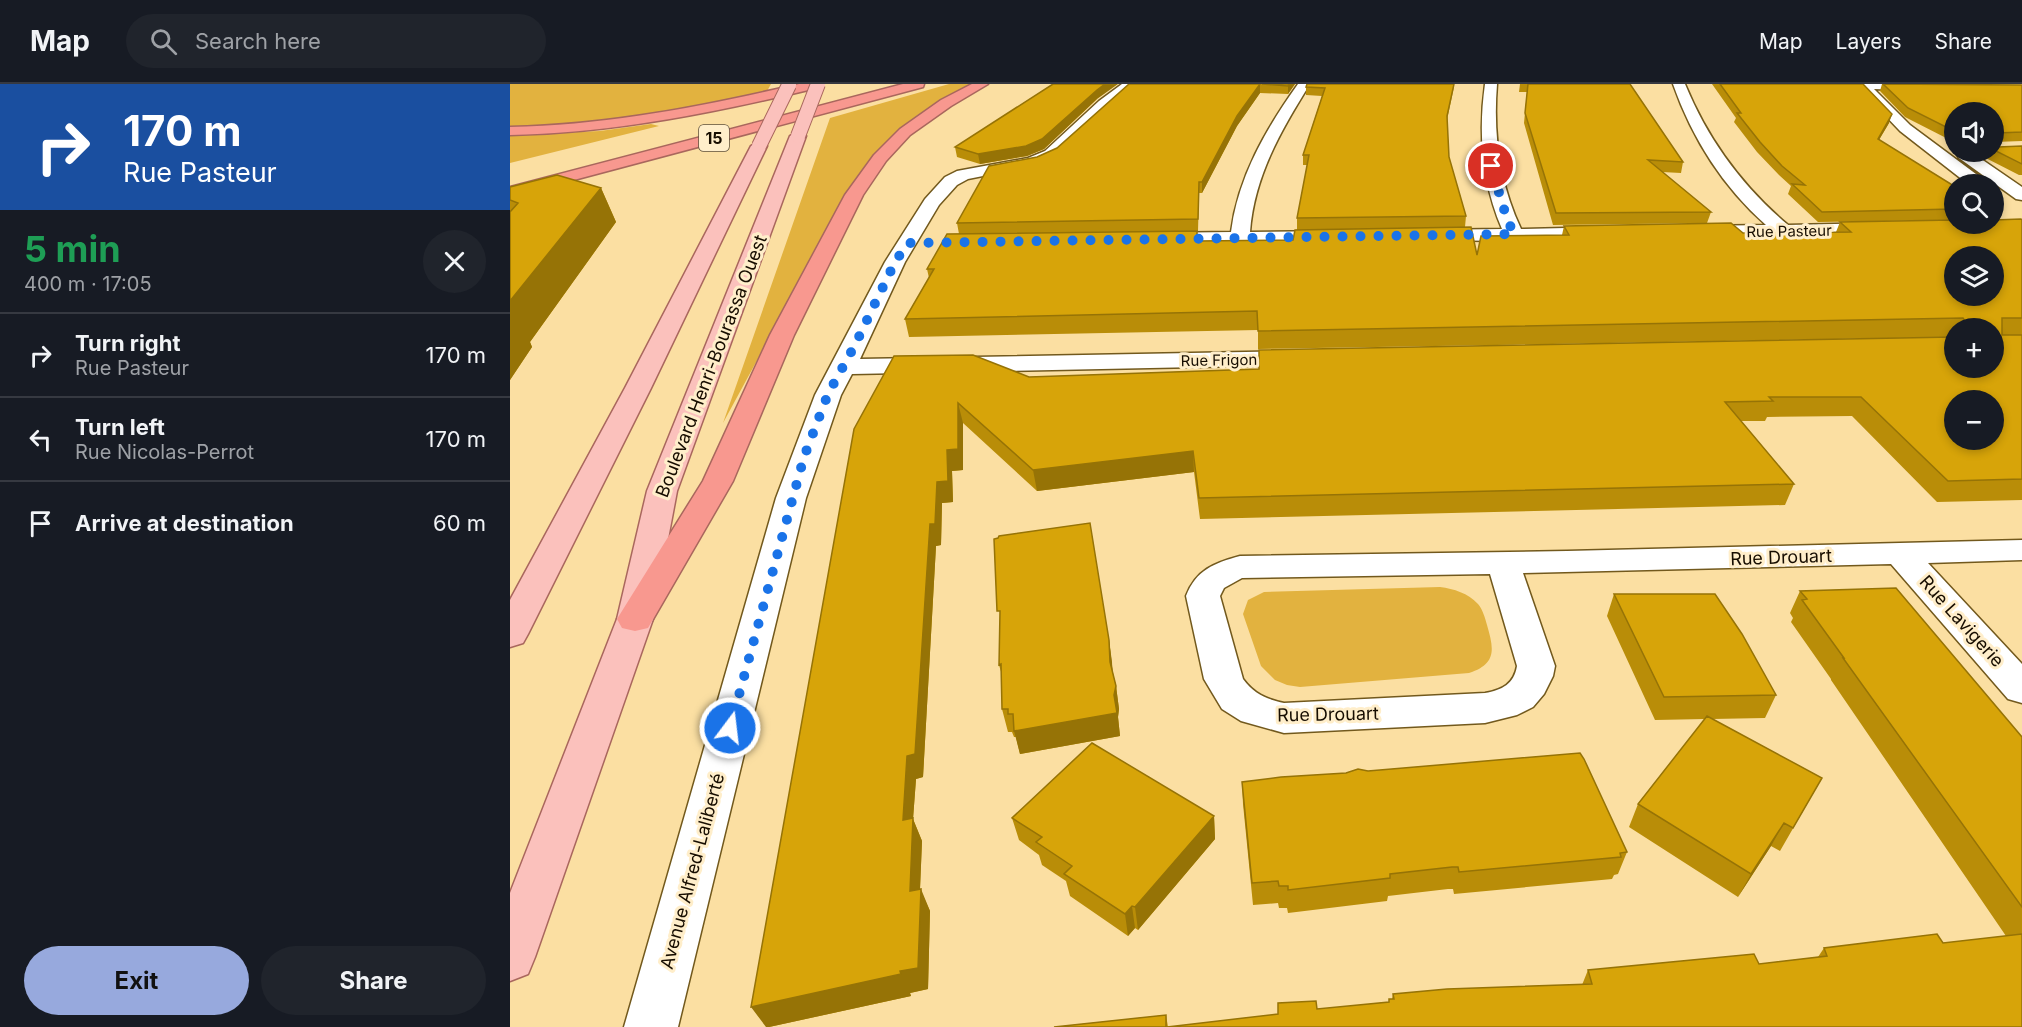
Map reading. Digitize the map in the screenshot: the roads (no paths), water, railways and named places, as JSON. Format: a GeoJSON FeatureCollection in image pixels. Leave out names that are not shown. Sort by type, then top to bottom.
{"type":"FeatureCollection","features":[{"type":"Feature","properties":{"kind":"highway","name":"15"},"geometry":{"type":"LineString","coordinates":[[510,192],[918,84]]}},
{"type":"Feature","properties":{"kind":"highway"},"geometry":{"type":"LineString","coordinates":[[635,619],[718,481],[783,335],[854,195],[880,158],[905,132],[946,103],[982,84]]}},
{"type":"Feature","properties":{"kind":"highway","name":"15"},"geometry":{"type":"LineString","coordinates":[[669,132],[821,86]]}},
{"type":"Feature","properties":{"kind":"highway"},"geometry":{"type":"LineString","coordinates":[[510,131],[576,129],[652,120],[821,86]]}},
{"type":"Feature","properties":{"kind":"main road"},"geometry":{"type":"LineString","coordinates":[[510,634],[638,388],[789,84]]}},
{"type":"Feature","properties":{"kind":"main road","name":"Boulevard Henri-Bourassa Ouest"},"geometry":{"type":"LineString","coordinates":[[510,957],[635,619],[662,491],[798,136],[821,86]]}},
{"type":"Feature","properties":{"kind":"street","name":"Avenue Alfred-Laliberté"},"geometry":{"type":"LineString","coordinates":[[651,1027],[791,498],[828,394],[895,262],[931,203],[951,181],[969,174],[1032,162],[1047,156],[1104,104],[1130,84]]}},
{"type":"Feature","properties":{"kind":"street"},"geometry":{"type":"LineString","coordinates":[[1240,238],[1248,193],[1263,154],[1283,114],[1304,84]]}},
{"type":"Feature","properties":{"kind":"street"},"geometry":{"type":"LineString","coordinates":[[1491,84],[1487,117],[1489,152],[1507,219],[1514,234]]}},
{"type":"Feature","properties":{"kind":"street"},"geometry":{"type":"LineString","coordinates":[[1680,84],[1690,111],[1708,143],[1747,194],[1784,231]]}},
{"type":"Feature","properties":{"kind":"street"},"geometry":{"type":"LineString","coordinates":[[1855,84],[1939,87]]}},
{"type":"Feature","properties":{"kind":"street"},"geometry":{"type":"LineString","coordinates":[[1862,84],[1889,114],[1965,174]]}},
{"type":"Feature","properties":{"kind":"street"},"geometry":{"type":"LineString","coordinates":[[1886,85],[1901,100]]}},
{"type":"Feature","properties":{"kind":"street"},"geometry":{"type":"LineString","coordinates":[[1927,146],[1944,147]]}},
{"type":"Feature","properties":{"kind":"street"},"geometry":{"type":"LineString","coordinates":[[1972,162],[2021,204]]}},
{"type":"Feature","properties":{"kind":"street"},"geometry":{"type":"LineString","coordinates":[[2004,198],[2021,204]]}},
{"type":"Feature","properties":{"kind":"street","name":"Rue Pasteur"},"geometry":{"type":"LineString","coordinates":[[1680,232],[1899,229]]}},
{"type":"Feature","properties":{"kind":"street"},"geometry":{"type":"LineString","coordinates":[[1414,236],[1621,233]]}},
{"type":"Feature","properties":{"kind":"street"},"geometry":{"type":"LineString","coordinates":[[1140,239],[1356,237]]}},
{"type":"Feature","properties":{"kind":"street"},"geometry":{"type":"LineString","coordinates":[[908,243],[928,242]]}},
{"type":"Feature","properties":{"kind":"street","name":"Rue Frigon"},"geometry":{"type":"LineString","coordinates":[[843,367],[1320,358]]}},
{"type":"Feature","properties":{"kind":"street","name":"Rue Drouart"},"geometry":{"type":"LineString","coordinates":[[1503,563],[1536,666],[1535,676],[1526,691],[1509,703],[1485,708],[1284,718],[1258,712],[1246,706],[1237,700],[1223,683],[1203,596],[1205,589],[1215,578],[1231,569],[1262,566],[1503,563],[2022,550]]}},
{"type":"Feature","properties":{"kind":"street","name":"Rue Lavigerie"},"geometry":{"type":"LineString","coordinates":[[1901,554],[2022,689]]}}]}
